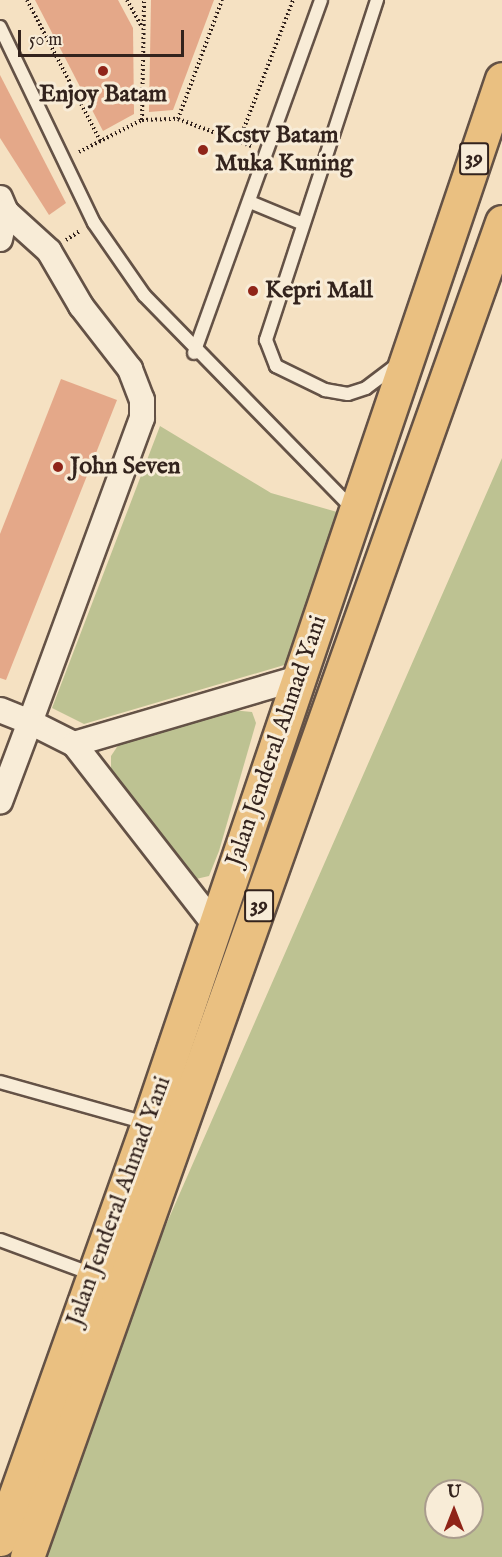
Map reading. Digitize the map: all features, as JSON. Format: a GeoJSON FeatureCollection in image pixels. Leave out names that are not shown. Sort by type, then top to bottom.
{"type":"FeatureCollection","features":[{"type":"Feature","properties":{"kind":"highway","name":"Jalan Jenderal Ahmad Yani"},"geometry":{"type":"LineString","coordinates":[[0,1539],[7,1496],[148,1124],[502,79]]}},
{"type":"Feature","properties":{"kind":"highway","name":"Jalan Jenderal Ahmad Yani"},"geometry":{"type":"LineString","coordinates":[[27,1557],[502,222]]}},
{"type":"Feature","properties":{"kind":"highway"},"geometry":{"type":"LineString","coordinates":[[446,240],[490,254]]}},
{"type":"Feature","properties":{"kind":"street"},"geometry":{"type":"LineString","coordinates":[[0,239],[3,205]]}},
{"type":"Feature","properties":{"kind":"street"},"geometry":{"type":"LineString","coordinates":[[0,802],[142,418],[142,400],[130,369],[81,306],[49,251],[3,205]]}},
{"type":"Feature","properties":{"kind":"street"},"geometry":{"type":"LineString","coordinates":[[74,744],[298,678]]}},
{"type":"Feature","properties":{"kind":"street"},"geometry":{"type":"LineString","coordinates":[[0,710],[74,744],[215,925]]}},
{"type":"Feature","properties":{"kind":"lane"},"geometry":{"type":"LineString","coordinates":[[194,353],[269,152],[321,0]]}},
{"type":"Feature","properties":{"kind":"lane"},"geometry":{"type":"LineString","coordinates":[[376,0],[268,329],[268,351],[276,366],[314,387],[348,394],[366,388],[406,358]]}},
{"type":"Feature","properties":{"kind":"lane"},"geometry":{"type":"LineString","coordinates":[[0,27],[94,223],[144,295],[194,353],[355,511]]}},
{"type":"Feature","properties":{"kind":"lane"},"geometry":{"type":"LineString","coordinates":[[250,202],[303,224]]}},
{"type":"Feature","properties":{"kind":"lane"},"geometry":{"type":"LineString","coordinates":[[0,1082],[148,1124]]}},
{"type":"Feature","properties":{"kind":"lane"},"geometry":{"type":"LineString","coordinates":[[0,1240],[92,1274]]}},
{"type":"Feature","properties":{"kind":"path"},"geometry":{"type":"LineString","coordinates":[[27,0],[101,142]]}},
{"type":"Feature","properties":{"kind":"path"},"geometry":{"type":"LineString","coordinates":[[127,0],[142,25]]}},
{"type":"Feature","properties":{"kind":"path"},"geometry":{"type":"LineString","coordinates":[[142,120],[144,0]]}},
{"type":"Feature","properties":{"kind":"path"},"geometry":{"type":"LineString","coordinates":[[178,119],[222,0]]}},
{"type":"Feature","properties":{"kind":"path"},"geometry":{"type":"LineString","coordinates":[[239,141],[293,0]]}},
{"type":"Feature","properties":{"kind":"path"},"geometry":{"type":"LineString","coordinates":[[64,158],[101,142],[142,120],[178,119],[269,152]]}},
{"type":"Feature","properties":{"kind":"path"},"geometry":{"type":"LineString","coordinates":[[49,251],[94,223]]}},
{"type":"Feature","properties":{"kind":"green space"},"geometry":{"type":"Polygon","coordinates":[[[160,426],[271,493],[337,512],[291,663],[84,724],[52,708],[160,426]]]}},
{"type":"Feature","properties":{"kind":"green space"},"geometry":{"type":"Polygon","coordinates":[[[502,458],[502,1557],[27,1557],[52,1485],[502,458]]]}},
{"type":"Feature","properties":{"kind":"green space"},"geometry":{"type":"Polygon","coordinates":[[[232,710],[252,712],[256,723],[219,851],[209,876],[196,879],[183,876],[111,777],[111,756],[121,741],[232,710]]]}},
{"type":"Feature","properties":{"kind":"building","name":"Enjoy Batam"},"geometry":{"type":"Polygon","coordinates":[[[35,0],[118,0],[133,28],[134,114],[103,131],[35,0]]]}},
{"type":"Feature","properties":{"kind":"building"},"geometry":{"type":"Polygon","coordinates":[[[151,0],[214,0],[173,110],[149,112],[151,0]]]}},
{"type":"Feature","properties":{"kind":"building"},"geometry":{"type":"Polygon","coordinates":[[[0,75],[66,203],[49,215],[0,138],[0,75]]]}},
{"type":"Feature","properties":{"kind":"building","name":"John Seven"},"geometry":{"type":"Polygon","coordinates":[[[61,379],[117,400],[6,680],[0,678],[0,534],[61,379]]]}},
{"type":"Feature","properties":{"kind":"place","name":"Enjoy Batam"},"geometry":{"type":"Point","coordinates":[103,71]}},
{"type":"Feature","properties":{"kind":"place","name":"Kcstv Batam Muka Kuning"},"geometry":{"type":"Point","coordinates":[203,150]}},
{"type":"Feature","properties":{"kind":"place","name":"Kepri Mall"},"geometry":{"type":"Point","coordinates":[253,291]}},
{"type":"Feature","properties":{"kind":"place","name":"John Seven"},"geometry":{"type":"Point","coordinates":[58,467]}}]}
